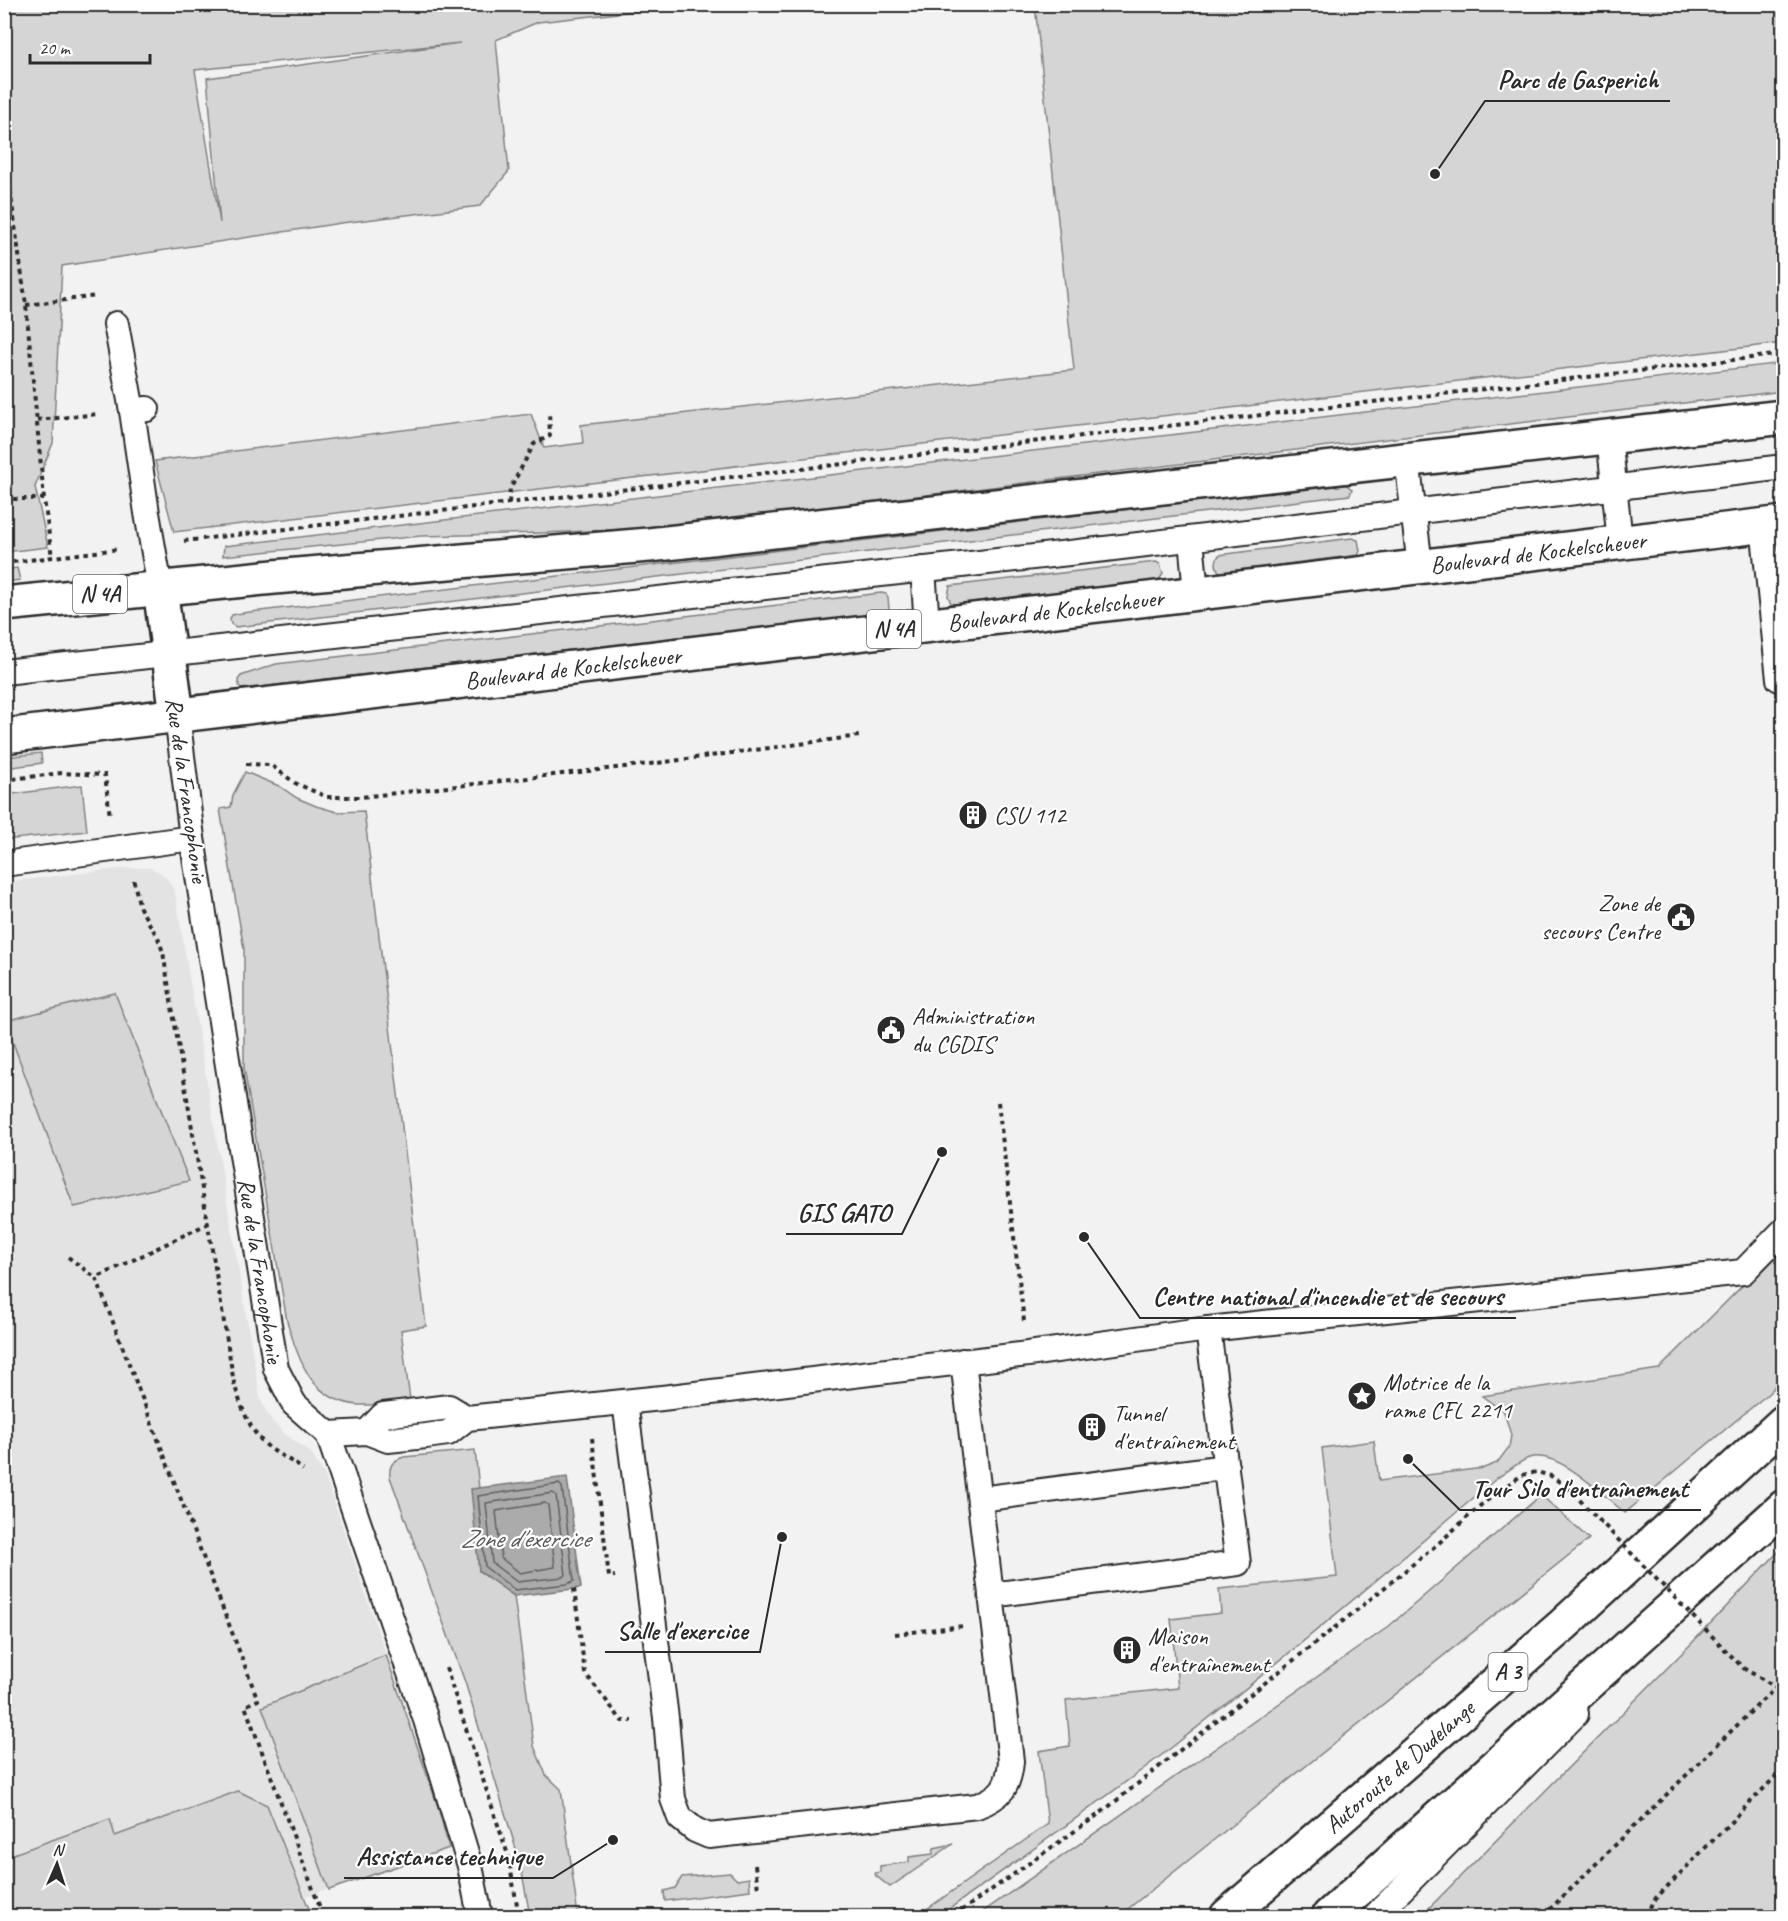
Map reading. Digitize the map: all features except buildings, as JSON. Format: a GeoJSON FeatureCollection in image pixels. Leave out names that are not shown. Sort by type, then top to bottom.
{"type":"FeatureCollection","features":[{"type":"Feature","properties":{"kind":"main road","name":"N 4A"},"geometry":{"type":"LineString","coordinates":[[4,604],[649,545],[1784,417]]}},
{"type":"Feature","properties":{"kind":"main road","name":"Boulevard de Kockelscheuer"},"geometry":{"type":"LineString","coordinates":[[4,736],[1773,524]]}},
{"type":"Feature","properties":{"kind":"main road","name":"Rue de la Francophonie"},"geometry":{"type":"LineString","coordinates":[[160,588],[177,715]]}},
{"type":"Feature","properties":{"kind":"main road","name":"Autoroute de Dudelange"},"geometry":{"type":"LineString","coordinates":[[1227,1917],[1563,1625],[1784,1422]]}},
{"type":"Feature","properties":{"kind":"main road","name":"A 3"},"geometry":{"type":"LineString","coordinates":[[1329,1917],[1779,1511]]}},
{"type":"Feature","properties":{"kind":"lane"},"geometry":{"type":"LineString","coordinates":[[117,324],[140,410],[153,545],[160,588]]}},
{"type":"Feature","properties":{"kind":"lane"},"geometry":{"type":"LineString","coordinates":[[1609,436],[1620,542]]}},
{"type":"Feature","properties":{"kind":"lane"},"geometry":{"type":"LineString","coordinates":[[1407,459],[1420,566]]}},
{"type":"Feature","properties":{"kind":"lane"},"geometry":{"type":"LineString","coordinates":[[4,672],[923,569],[1784,467]]}},
{"type":"Feature","properties":{"kind":"lane"},"geometry":{"type":"LineString","coordinates":[[1773,524],[1779,679]]}},
{"type":"Feature","properties":{"kind":"lane"},"geometry":{"type":"LineString","coordinates":[[1191,538],[1196,593]]}},
{"type":"Feature","properties":{"kind":"lane"},"geometry":{"type":"LineString","coordinates":[[923,569],[927,625]]}},
{"type":"Feature","properties":{"kind":"lane","name":"Rue de la Francophonie"},"geometry":{"type":"LineString","coordinates":[[177,715],[192,838],[276,1370],[294,1404],[328,1434],[426,1720],[470,1866],[480,1917]]}},
{"type":"Feature","properties":{"kind":"lane"},"geometry":{"type":"LineString","coordinates":[[4,864],[192,838]]}},
{"type":"Feature","properties":{"kind":"lane"},"geometry":{"type":"LineString","coordinates":[[328,1434],[367,1432],[383,1415],[448,1407],[467,1418],[625,1402],[1028,1354],[1208,1329],[1743,1272],[1784,1230]]}},
{"type":"Feature","properties":{"kind":"lane"},"geometry":{"type":"LineString","coordinates":[[991,1595],[1238,1563],[1208,1329]]}},
{"type":"Feature","properties":{"kind":"lane"},"geometry":{"type":"LineString","coordinates":[[625,1402],[666,1718],[673,1798],[680,1818],[695,1830],[709,1836],[977,1806],[988,1802],[1002,1792],[1010,1778],[1011,1761],[963,1360]]}},
{"type":"Feature","properties":{"kind":"lane"},"geometry":{"type":"LineString","coordinates":[[980,1499],[1226,1467]]}},
{"type":"Feature","properties":{"kind":"lane"},"geometry":{"type":"LineString","coordinates":[[1375,1917],[1779,1511]]}},
{"type":"Feature","properties":{"kind":"path"},"geometry":{"type":"LineString","coordinates":[[4,146],[26,305],[44,499],[52,557]]}},
{"type":"Feature","properties":{"kind":"path"},"geometry":{"type":"LineString","coordinates":[[26,305],[112,294],[117,324]]}},
{"type":"Feature","properties":{"kind":"path"},"geometry":{"type":"LineString","coordinates":[[4,562],[1784,354]]}},
{"type":"Feature","properties":{"kind":"path"},"geometry":{"type":"LineString","coordinates":[[36,420],[140,410]]}},
{"type":"Feature","properties":{"kind":"path"},"geometry":{"type":"LineString","coordinates":[[508,503],[510,489],[534,444],[550,436],[549,411]]}},
{"type":"Feature","properties":{"kind":"path"},"geometry":{"type":"LineString","coordinates":[[4,499],[44,499]]}},
{"type":"Feature","properties":{"kind":"path"},"geometry":{"type":"LineString","coordinates":[[246,764],[271,765],[295,783],[327,797],[361,797],[650,764],[859,736]]}},
{"type":"Feature","properties":{"kind":"path"},"geometry":{"type":"LineString","coordinates":[[4,780],[62,773],[105,775]]}},
{"type":"Feature","properties":{"kind":"path"},"geometry":{"type":"LineString","coordinates":[[998,1102],[1007,1177]]}},
{"type":"Feature","properties":{"kind":"path"},"geometry":{"type":"LineString","coordinates":[[96,1278],[209,1223]]}},
{"type":"Feature","properties":{"kind":"path"},"geometry":{"type":"LineString","coordinates":[[69,1257],[96,1278],[258,1700],[245,1706],[323,1917]]}},
{"type":"Feature","properties":{"kind":"path"},"geometry":{"type":"LineString","coordinates":[[954,1917],[1102,1812],[1362,1606],[1481,1505],[1522,1475],[1536,1472],[1551,1476],[1567,1487],[1743,1668],[1784,1693]]}},
{"type":"Feature","properties":{"kind":"path"},"geometry":{"type":"LineString","coordinates":[[574,1589],[585,1673],[622,1721],[666,1718]]}},
{"type":"Feature","properties":{"kind":"path"},"geometry":{"type":"LineString","coordinates":[[1544,1917],[1776,1687],[1784,1683]]}},
{"type":"Feature","properties":{"kind":"path"},"geometry":{"type":"LineString","coordinates":[[1776,1687],[1784,1689]]}},
{"type":"Feature","properties":{"kind":"path"},"geometry":{"type":"LineString","coordinates":[[1646,1917],[1653,1901],[1784,1768]]}},
{"type":"Feature","properties":{"kind":"path"},"geometry":{"type":"LineString","coordinates":[[755,1866],[758,1889]]}},
{"type":"Feature","properties":{"kind":"shaded area"},"geometry":{"type":"Polygon","coordinates":[[[5,5],[645,5],[645,10],[538,22],[496,40],[509,171],[480,206],[341,223],[62,266],[53,443],[35,487],[48,547],[5,552],[5,5]],[[460,43],[195,70],[220,223],[207,78],[460,43]]]}},
{"type":"Feature","properties":{"kind":"shaded area"},"geometry":{"type":"Polygon","coordinates":[[[1035,5],[1783,5],[1783,343],[174,532],[155,461],[531,414],[544,448],[583,443],[581,425],[1074,370],[1035,5]]]}},
{"type":"Feature","properties":{"kind":"shaded area"},"geometry":{"type":"Polygon","coordinates":[[[1783,363],[1783,391],[711,521],[631,529],[421,536],[223,556],[224,546],[1783,363]]]}},
{"type":"Feature","properties":{"kind":"shaded area"},"geometry":{"type":"Polygon","coordinates":[[[1345,484],[1352,489],[1350,495],[236,627],[231,624],[230,619],[232,615],[242,613],[1345,484]]]}},
{"type":"Feature","properties":{"kind":"shaded area"},"geometry":{"type":"Polygon","coordinates":[[[1352,538],[1358,540],[1360,551],[1358,555],[1224,572],[1219,572],[1216,565],[1219,555],[1352,538]]]}},
{"type":"Feature","properties":{"kind":"shaded area"},"geometry":{"type":"Polygon","coordinates":[[[1156,562],[1160,564],[1163,573],[1159,580],[955,604],[951,603],[948,596],[950,586],[1156,562]]]}},
{"type":"Feature","properties":{"kind":"shaded area"},"geometry":{"type":"Polygon","coordinates":[[[17,568],[20,580],[5,582],[5,570],[17,568]]]}},
{"type":"Feature","properties":{"kind":"shaded area"},"geometry":{"type":"Polygon","coordinates":[[[881,593],[888,597],[889,609],[884,613],[242,689],[238,680],[241,676],[276,664],[881,593]]]}},
{"type":"Feature","properties":{"kind":"shaded area"},"geometry":{"type":"Polygon","coordinates":[[[41,753],[42,763],[5,768],[5,757],[41,753]]]}},
{"type":"Feature","properties":{"kind":"shaded area"},"geometry":{"type":"Polygon","coordinates":[[[245,772],[279,786],[297,798],[316,806],[337,812],[364,811],[426,1326],[401,1330],[410,1400],[358,1405],[342,1402],[328,1395],[309,1376],[296,1350],[287,1321],[244,1068],[244,949],[220,809],[231,807],[233,795],[245,772]]]}},
{"type":"Feature","properties":{"kind":"shaded area"},"geometry":{"type":"Polygon","coordinates":[[[82,785],[87,831],[5,840],[5,795],[82,785]]]}},
{"type":"Feature","properties":{"kind":"shaded area"},"geometry":{"type":"Polygon","coordinates":[[[126,868],[150,868],[161,873],[169,881],[175,893],[260,1397],[266,1412],[274,1423],[311,1453],[325,1476],[438,1807],[449,1848],[304,1897],[267,1805],[238,1791],[115,1836],[110,1819],[5,1857],[5,882],[126,868]]]}},
{"type":"Feature","properties":{"kind":"shaded area"},"geometry":{"type":"Polygon","coordinates":[[[115,993],[189,1181],[74,1207],[5,1021],[115,993]]]}},
{"type":"Feature","properties":{"kind":"shaded area"},"geometry":{"type":"Polygon","coordinates":[[[1783,1245],[1783,1376],[1769,1393],[1625,1513],[1580,1475],[1553,1460],[1541,1457],[1529,1458],[1521,1462],[1497,1478],[1295,1648],[1142,1770],[939,1916],[917,1916],[1048,1824],[1039,1751],[1070,1746],[1066,1700],[1178,1688],[1171,1619],[1221,1613],[1219,1589],[1337,1577],[1322,1448],[1374,1441],[1379,1481],[1484,1468],[1497,1463],[1509,1447],[1511,1435],[1504,1412],[1482,1396],[1659,1369],[1783,1245]]]}},
{"type":"Feature","properties":{"kind":"shaded area"},"geometry":{"type":"Polygon","coordinates":[[[475,1450],[479,1489],[472,1489],[479,1571],[514,1596],[534,1746],[546,1775],[561,1789],[578,1916],[530,1916],[520,1862],[465,1682],[390,1477],[392,1464],[404,1457],[475,1450]]]}},
{"type":"Feature","properties":{"kind":"shaded area"},"geometry":{"type":"Polygon","coordinates":[[[1541,1495],[1589,1539],[1119,1916],[977,1916],[1388,1627],[1541,1495]]]}},
{"type":"Feature","properties":{"kind":"shaded area"},"geometry":{"type":"Polygon","coordinates":[[[1783,1547],[1783,1916],[1421,1916],[1690,1645],[1783,1547]]]}},
{"type":"Feature","properties":{"kind":"shaded area"},"geometry":{"type":"Polygon","coordinates":[[[386,1655],[438,1807],[449,1848],[329,1890],[262,1707],[386,1655]]]}},
{"type":"Feature","properties":{"kind":"shaded area"},"geometry":{"type":"Polygon","coordinates":[[[238,1791],[267,1805],[312,1916],[5,1916],[5,1857],[110,1819],[115,1836],[238,1791]]]}},
{"type":"Feature","properties":{"kind":"shaded area"},"geometry":{"type":"Polygon","coordinates":[[[953,1844],[890,1887],[876,1876],[875,1873],[880,1872],[880,1866],[909,1862],[909,1857],[933,1854],[934,1848],[953,1844]]]}},
{"type":"Feature","properties":{"kind":"shaded area"},"geometry":{"type":"Polygon","coordinates":[[[730,1873],[737,1880],[749,1878],[750,1890],[665,1901],[664,1891],[675,1888],[682,1877],[730,1873]]]}},
{"type":"Feature","properties":{"kind":"water","name":"Zone d'exercice"},"geometry":{"type":"Polygon","coordinates":[[[567,1477],[581,1588],[514,1596],[479,1571],[471,1489],[567,1477]]]}},
{"type":"Feature","properties":{"kind":"place","name":"Parc de Gasperich"},"geometry":{"type":"Point","coordinates":[1435,174]}},
{"type":"Feature","properties":{"kind":"place","name":"CSU 112"},"geometry":{"type":"Point","coordinates":[973,815]}},
{"type":"Feature","properties":{"kind":"place","name":"Zone de secours Centre"},"geometry":{"type":"Point","coordinates":[1681,917]}},
{"type":"Feature","properties":{"kind":"place","name":"Administration du CGDIS"},"geometry":{"type":"Point","coordinates":[891,1030]}},
{"type":"Feature","properties":{"kind":"place","name":"GIS GATO"},"geometry":{"type":"Point","coordinates":[942,1152]}},
{"type":"Feature","properties":{"kind":"place","name":"Centre national d'incendie et de secours"},"geometry":{"type":"Point","coordinates":[1084,1237]}},
{"type":"Feature","properties":{"kind":"place","name":"Motrice de la rame CFL 2211"},"geometry":{"type":"Point","coordinates":[1362,1396]}},
{"type":"Feature","properties":{"kind":"place","name":"Tunnel d'entraînement"},"geometry":{"type":"Point","coordinates":[1092,1427]}},
{"type":"Feature","properties":{"kind":"place","name":"Tour Silo d'entraînement"},"geometry":{"type":"Point","coordinates":[1408,1459]}},
{"type":"Feature","properties":{"kind":"place","name":"Salle d'exercice"},"geometry":{"type":"Point","coordinates":[782,1537]}},
{"type":"Feature","properties":{"kind":"place","name":"Maison d'entraînement"},"geometry":{"type":"Point","coordinates":[1127,1650]}},
{"type":"Feature","properties":{"kind":"place","name":"Assistance technique"},"geometry":{"type":"Point","coordinates":[613,1840]}}]}
